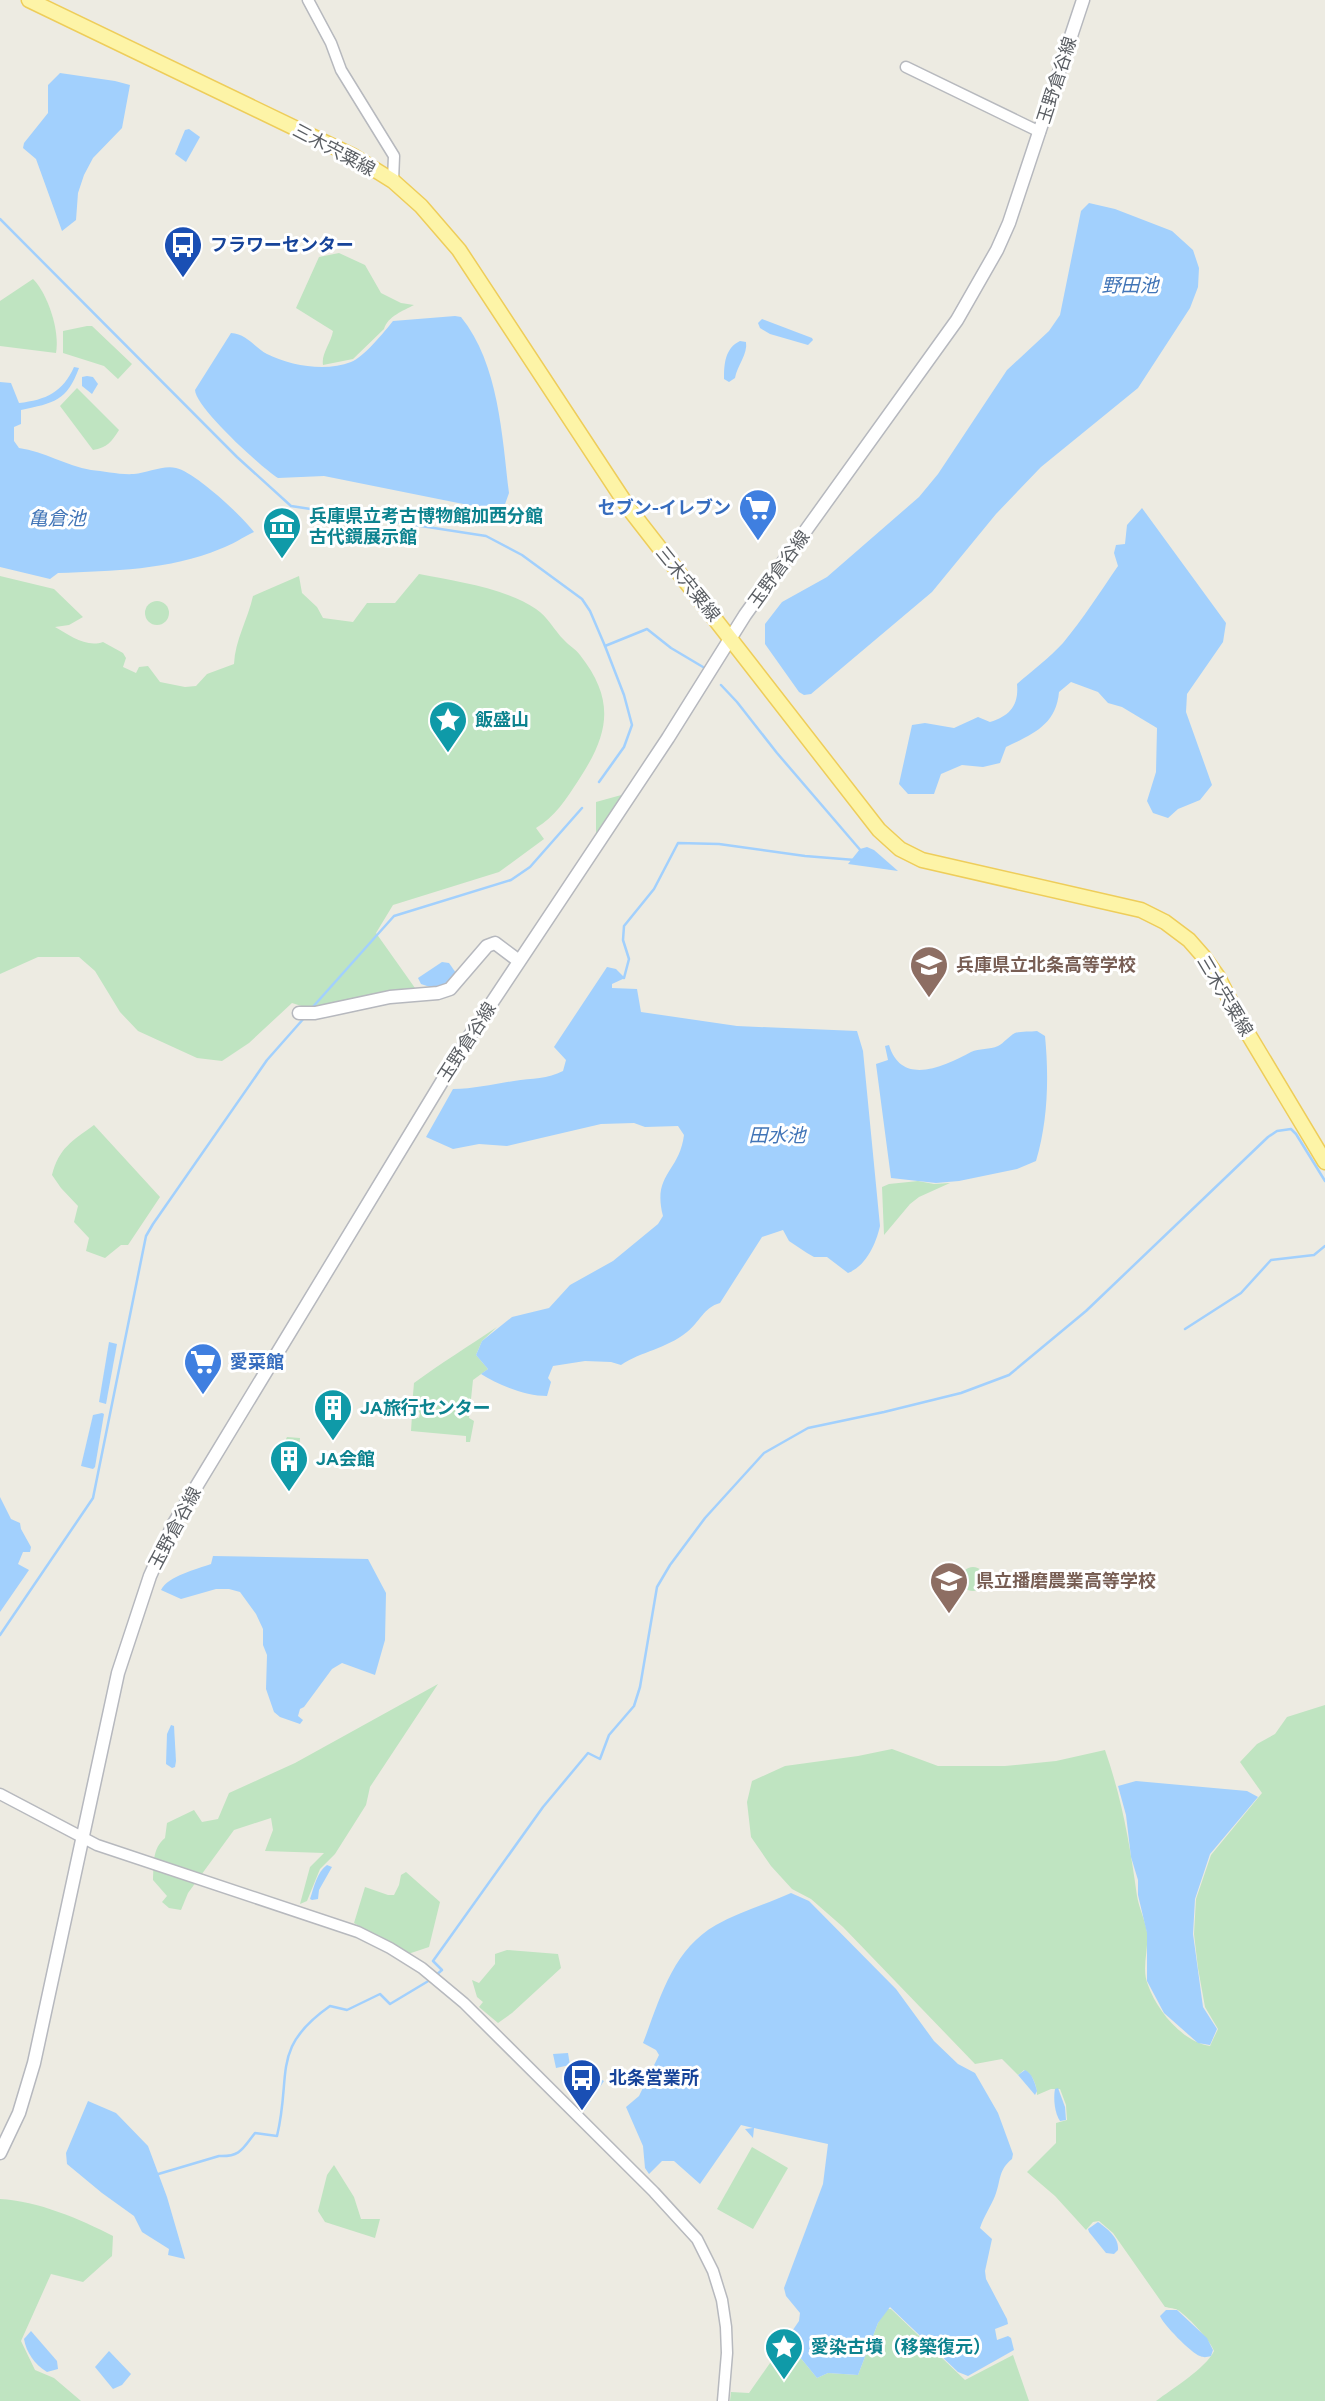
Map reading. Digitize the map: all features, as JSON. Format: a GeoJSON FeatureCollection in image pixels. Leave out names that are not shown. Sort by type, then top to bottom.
{"type":"FeatureCollection","features":[{"type":"Feature","properties":{"kind":"main road","name":"三木宍粟線"},"geometry":{"type":"LineString","coordinates":[[29,0],[353,156],[393,181],[421,206],[459,250],[629,510],[732,638],[879,830],[911,856],[956,869],[1141,910],[1165,922],[1189,940],[1218,977],[1241,1022],[1325,1162]]}},
{"type":"Feature","properties":{"kind":"main road","name":"玉野倉谷線"},"geometry":{"type":"LineString","coordinates":[[0,2153],[19,2113],[34,2063],[124,1652],[150,1576],[173,1525],[469,1037],[661,749],[745,615],[957,320],[998,250],[1024,183],[1083,0]]}},
{"type":"Feature","properties":{"kind":"main road"},"geometry":{"type":"LineString","coordinates":[[299,1013],[315,1013],[390,997],[438,993],[450,989],[487,946],[495,943],[515,958]]}},
{"type":"Feature","properties":{"kind":"street"},"geometry":{"type":"LineString","coordinates":[[308,0],[331,43],[341,70],[394,156],[393,181]]}},
{"type":"Feature","properties":{"kind":"street"},"geometry":{"type":"LineString","coordinates":[[906,67],[1040,132]]}},
{"type":"Feature","properties":{"kind":"street"},"geometry":{"type":"LineString","coordinates":[[0,1794],[97,1845],[358,1932],[390,1948],[443,1984],[654,2192],[696,2239],[713,2271],[726,2327],[723,2401]]}},
{"type":"Feature","properties":{"kind":"green space"},"geometry":{"type":"Polygon","coordinates":[[[339,253],[365,265],[381,293],[401,303],[414,305],[392,317],[384,329],[353,359],[323,365],[323,357],[333,331],[296,308],[319,257],[339,253]]]}},
{"type":"Feature","properties":{"kind":"green space"},"geometry":{"type":"Polygon","coordinates":[[[33,279],[52,313],[56,353],[0,346],[0,301],[33,279]]]}},
{"type":"Feature","properties":{"kind":"green space"},"geometry":{"type":"Polygon","coordinates":[[[92,326],[132,364],[118,379],[104,366],[63,353],[63,331],[92,326]]]}},
{"type":"Feature","properties":{"kind":"green space"},"geometry":{"type":"Polygon","coordinates":[[[77,388],[119,430],[102,448],[93,450],[60,406],[77,388]]]}},
{"type":"Feature","properties":{"kind":"green space"},"geometry":{"type":"Polygon","coordinates":[[[419,574],[495,591],[524,602],[540,612],[592,672],[599,687],[604,718],[596,748],[578,781],[554,813],[536,828],[544,839],[499,872],[393,905],[376,933],[415,988],[314,1010],[292,1003],[249,1043],[222,1061],[197,1058],[138,1031],[120,1012],[95,971],[79,957],[38,957],[0,974],[0,576],[54,589],[83,617],[69,625],[55,627],[78,640],[103,642],[123,653],[126,658],[123,667],[136,673],[139,667],[148,666],[160,682],[185,687],[196,686],[207,674],[234,664],[253,596],[299,576],[302,593],[317,607],[323,618],[353,622],[367,603],[395,603],[419,574]]]}},
{"type":"Feature","properties":{"kind":"green space"},"geometry":{"type":"Polygon","coordinates":[[[157,601],[166,604],[169,613],[166,622],[157,625],[148,622],[145,613],[148,604],[157,601]]]}},
{"type":"Feature","properties":{"kind":"green space"},"geometry":{"type":"Polygon","coordinates":[[[625,794],[596,836],[596,802],[625,794]]]}},
{"type":"Feature","properties":{"kind":"green space"},"geometry":{"type":"Polygon","coordinates":[[[94,1125],[160,1197],[128,1245],[121,1245],[105,1258],[86,1251],[89,1238],[74,1222],[78,1206],[52,1175],[63,1152],[94,1125]]]}},
{"type":"Feature","properties":{"kind":"green space"},"geometry":{"type":"Polygon","coordinates":[[[918,1181],[950,1183],[910,1204],[884,1235],[882,1187],[918,1181]]]}},
{"type":"Feature","properties":{"kind":"green space"},"geometry":{"type":"Polygon","coordinates":[[[497,1327],[482,1341],[476,1355],[488,1369],[473,1380],[469,1418],[474,1421],[470,1442],[466,1442],[466,1436],[411,1431],[412,1415],[419,1418],[420,1413],[412,1406],[414,1383],[497,1327]]]}},
{"type":"Feature","properties":{"kind":"green space"},"geometry":{"type":"Polygon","coordinates":[[[287,1437],[300,1438],[299,1458],[277,1458],[287,1437]]]}},
{"type":"Feature","properties":{"kind":"green space"},"geometry":{"type":"Polygon","coordinates":[[[973,1567],[981,1571],[985,1579],[981,1587],[973,1591],[965,1587],[961,1579],[965,1571],[973,1567]]]}},
{"type":"Feature","properties":{"kind":"green space"},"geometry":{"type":"Polygon","coordinates":[[[438,1684],[370,1787],[366,1805],[335,1854],[320,1869],[307,1901],[300,1904],[310,1867],[324,1853],[265,1851],[273,1830],[271,1818],[234,1830],[188,1893],[181,1910],[169,1908],[162,1902],[167,1896],[153,1880],[154,1862],[158,1847],[165,1838],[167,1823],[194,1810],[202,1822],[218,1819],[229,1793],[295,1763],[438,1684]]]}},
{"type":"Feature","properties":{"kind":"green space"},"geometry":{"type":"Polygon","coordinates":[[[1325,1705],[1325,2401],[1156,2401],[1196,2371],[1214,2351],[1186,2316],[1176,2309],[1165,2307],[1113,2233],[1099,2221],[1093,2222],[1086,2230],[1055,2196],[1027,2172],[1056,2143],[1056,2123],[1067,2120],[1066,2105],[1060,2089],[1051,2089],[1037,2095],[1030,2074],[1024,2070],[1018,2075],[1002,2059],[975,2064],[843,1927],[811,1899],[792,1889],[771,1866],[751,1837],[747,1802],[752,1781],[785,1766],[892,1749],[938,1766],[1005,1766],[1056,1761],[1105,1750],[1121,1804],[1138,1900],[1147,1932],[1145,1972],[1148,1985],[1172,2024],[1190,2038],[1210,2046],[1218,2029],[1205,2007],[1198,1968],[1194,1934],[1196,1899],[1211,1855],[1262,1793],[1240,1762],[1257,1744],[1275,1734],[1287,1717],[1325,1705]]]}},
{"type":"Feature","properties":{"kind":"green space"},"geometry":{"type":"Polygon","coordinates":[[[406,1872],[440,1902],[429,1947],[408,1954],[354,1923],[365,1887],[394,1895],[401,1875],[406,1872]]]}},
{"type":"Feature","properties":{"kind":"green space"},"geometry":{"type":"Polygon","coordinates":[[[507,1950],[558,1954],[561,1968],[498,2023],[479,2007],[483,2002],[477,1997],[472,1980],[479,1983],[495,1964],[495,1954],[507,1950]]]}},
{"type":"Feature","properties":{"kind":"green space"},"geometry":{"type":"Polygon","coordinates":[[[752,2147],[788,2168],[753,2229],[717,2209],[752,2147]]]}},
{"type":"Feature","properties":{"kind":"green space"},"geometry":{"type":"Polygon","coordinates":[[[334,2165],[354,2197],[361,2219],[380,2219],[375,2238],[325,2222],[318,2211],[327,2175],[334,2165]]]}},
{"type":"Feature","properties":{"kind":"green space"},"geometry":{"type":"Polygon","coordinates":[[[0,2199],[29,2203],[58,2212],[113,2236],[112,2256],[83,2282],[51,2274],[21,2341],[35,2370],[54,2378],[81,2401],[0,2401],[0,2199]]]}},
{"type":"Feature","properties":{"kind":"green space"},"geometry":{"type":"Polygon","coordinates":[[[887,2309],[891,2309],[965,2380],[1013,2355],[1029,2401],[730,2401],[731,2392],[749,2393],[786,2340],[817,2378],[828,2373],[858,2375],[878,2323],[887,2309]]]}},
{"type":"Feature","properties":{"kind":"water"},"geometry":{"type":"Polygon","coordinates":[[[60,73],[130,85],[122,128],[93,158],[78,193],[76,220],[62,231],[36,159],[23,148],[48,113],[48,85],[60,73]]]}},
{"type":"Feature","properties":{"kind":"water"},"geometry":{"type":"Polygon","coordinates":[[[189,129],[200,137],[186,162],[175,154],[185,130],[189,129]]]}},
{"type":"Feature","properties":{"kind":"water","name":"野田池"},"geometry":{"type":"Polygon","coordinates":[[[1089,203],[1115,209],[1172,231],[1193,250],[1199,268],[1198,287],[1190,308],[1138,388],[1041,467],[996,514],[932,592],[811,694],[804,695],[799,692],[765,644],[765,624],[782,602],[827,577],[919,497],[938,474],[1007,370],[1049,331],[1060,315],[1081,211],[1089,203]]]}},
{"type":"Feature","properties":{"kind":"water"},"geometry":{"type":"Polygon","coordinates":[[[461,317],[484,356],[497,401],[509,493],[504,507],[498,511],[324,476],[278,478],[217,423],[195,390],[231,333],[246,338],[267,354],[287,362],[331,367],[356,360],[393,321],[461,317]]]}},
{"type":"Feature","properties":{"kind":"water"},"geometry":{"type":"Polygon","coordinates":[[[762,319],[813,340],[808,345],[770,334],[760,328],[758,323],[762,319]]]}},
{"type":"Feature","properties":{"kind":"water"},"geometry":{"type":"Polygon","coordinates":[[[740,341],[746,342],[745,351],[735,378],[729,382],[724,379],[726,357],[731,348],[740,341]]]}},
{"type":"Feature","properties":{"kind":"water","name":"亀倉池"},"geometry":{"type":"Polygon","coordinates":[[[74,367],[79,368],[70,387],[58,399],[21,410],[21,424],[14,427],[14,441],[19,448],[82,468],[112,473],[134,474],[176,468],[206,486],[254,532],[201,556],[140,568],[58,573],[50,579],[0,567],[0,382],[11,383],[19,403],[29,402],[59,389],[74,367]]]}},
{"type":"Feature","properties":{"kind":"water"},"geometry":{"type":"Polygon","coordinates":[[[82,377],[93,377],[98,384],[92,394],[82,386],[82,377]]]}},
{"type":"Feature","properties":{"kind":"water"},"geometry":{"type":"Polygon","coordinates":[[[1142,508],[1226,623],[1223,642],[1187,694],[1186,712],[1212,785],[1200,800],[1178,809],[1168,818],[1153,813],[1147,801],[1156,772],[1157,728],[1122,707],[1108,703],[1098,692],[1071,682],[1059,692],[1053,713],[1042,727],[1006,747],[1000,763],[983,767],[962,765],[941,774],[934,794],[908,794],[899,784],[912,725],[925,723],[954,728],[978,717],[990,722],[1008,713],[1015,704],[1017,684],[1063,643],[1118,566],[1114,553],[1116,545],[1125,544],[1127,525],[1142,508]]]}},
{"type":"Feature","properties":{"kind":"water"},"geometry":{"type":"Polygon","coordinates":[[[867,847],[898,871],[848,864],[860,849],[867,847]]]}},
{"type":"Feature","properties":{"kind":"water"},"geometry":{"type":"Polygon","coordinates":[[[442,962],[449,963],[456,973],[447,986],[433,988],[421,984],[418,978],[442,962]]]}},
{"type":"Feature","properties":{"kind":"water","name":"田水池"},"geometry":{"type":"Polygon","coordinates":[[[607,967],[616,969],[625,978],[612,984],[612,988],[637,989],[641,1012],[737,1026],[857,1031],[863,1051],[880,1226],[869,1254],[860,1265],[848,1273],[827,1257],[814,1257],[807,1253],[789,1241],[783,1230],[762,1237],[720,1303],[710,1308],[679,1338],[621,1365],[585,1361],[553,1366],[548,1378],[551,1382],[547,1396],[530,1394],[504,1386],[481,1374],[488,1369],[476,1355],[482,1341],[512,1317],[549,1308],[570,1285],[613,1261],[658,1224],[663,1216],[663,1182],[677,1158],[684,1135],[678,1126],[645,1127],[634,1123],[601,1124],[507,1146],[479,1144],[453,1149],[426,1137],[453,1089],[540,1078],[563,1071],[566,1060],[554,1047],[607,967]]]}},
{"type":"Feature","properties":{"kind":"water"},"geometry":{"type":"Polygon","coordinates":[[[1037,1031],[1045,1036],[1047,1083],[1043,1130],[1036,1161],[1017,1169],[959,1181],[936,1183],[891,1178],[876,1064],[888,1060],[885,1046],[889,1045],[895,1058],[904,1066],[914,1070],[926,1070],[974,1051],[998,1046],[1015,1033],[1037,1031]]]}},
{"type":"Feature","properties":{"kind":"water"},"geometry":{"type":"Polygon","coordinates":[[[109,1342],[117,1344],[106,1404],[99,1402],[109,1342]]]}},
{"type":"Feature","properties":{"kind":"water"},"geometry":{"type":"Polygon","coordinates":[[[104,1414],[95,1467],[93,1469],[81,1466],[93,1415],[104,1414]]]}},
{"type":"Feature","properties":{"kind":"water"},"geometry":{"type":"Polygon","coordinates":[[[0,1497],[11,1519],[20,1523],[31,1547],[30,1552],[23,1552],[18,1564],[29,1570],[0,1612],[0,1497]]]}},
{"type":"Feature","properties":{"kind":"water"},"geometry":{"type":"Polygon","coordinates":[[[213,1556],[368,1559],[386,1593],[385,1640],[375,1675],[342,1663],[332,1669],[300,1709],[298,1716],[303,1720],[300,1724],[280,1717],[274,1712],[266,1689],[267,1655],[263,1645],[263,1629],[240,1592],[216,1589],[181,1599],[161,1590],[176,1577],[211,1564],[213,1556]]]}},
{"type":"Feature","properties":{"kind":"water"},"geometry":{"type":"Polygon","coordinates":[[[171,1725],[174,1726],[176,1761],[175,1767],[172,1768],[166,1764],[167,1734],[171,1725]]]}},
{"type":"Feature","properties":{"kind":"water"},"geometry":{"type":"Polygon","coordinates":[[[1136,1781],[1247,1791],[1258,1797],[1210,1854],[1195,1899],[1193,1934],[1203,2007],[1217,2029],[1210,2045],[1198,2043],[1164,2013],[1147,1981],[1147,1933],[1138,1895],[1138,1880],[1131,1857],[1126,1815],[1118,1786],[1136,1781]]]}},
{"type":"Feature","properties":{"kind":"water"},"geometry":{"type":"Polygon","coordinates":[[[327,1865],[332,1867],[319,1890],[318,1899],[312,1900],[310,1899],[316,1880],[327,1865]]]}},
{"type":"Feature","properties":{"kind":"water"},"geometry":{"type":"Polygon","coordinates":[[[791,1893],[809,1901],[896,1989],[934,2041],[958,2064],[975,2073],[998,2113],[1013,2154],[1002,2172],[995,2196],[980,2228],[992,2239],[985,2271],[986,2279],[1008,2324],[995,2329],[997,2340],[1008,2336],[1014,2350],[968,2376],[958,2372],[890,2307],[878,2323],[858,2375],[828,2373],[817,2378],[786,2340],[799,2321],[800,2313],[786,2296],[784,2288],[823,2184],[828,2144],[754,2128],[753,2138],[745,2129],[753,2128],[741,2125],[700,2184],[674,2161],[662,2161],[649,2174],[645,2168],[643,2146],[626,2107],[639,2096],[659,2055],[656,2050],[643,2043],[669,1977],[688,1948],[701,1935],[734,1916],[791,1893]]]}},
{"type":"Feature","properties":{"kind":"water"},"geometry":{"type":"Polygon","coordinates":[[[568,2053],[570,2065],[556,2068],[553,2054],[568,2053]]]}},
{"type":"Feature","properties":{"kind":"water"},"geometry":{"type":"Polygon","coordinates":[[[1025,2070],[1030,2073],[1034,2082],[1037,2091],[1035,2095],[1018,2075],[1025,2070]]]}},
{"type":"Feature","properties":{"kind":"water"},"geometry":{"type":"Polygon","coordinates":[[[598,2078],[604,2081],[584,2111],[579,2106],[598,2078]]]}},
{"type":"Feature","properties":{"kind":"water"},"geometry":{"type":"Polygon","coordinates":[[[1058,2088],[1065,2107],[1066,2120],[1060,2121],[1054,2102],[1055,2089],[1058,2088]]]}},
{"type":"Feature","properties":{"kind":"water"},"geometry":{"type":"Polygon","coordinates":[[[88,2101],[116,2113],[148,2146],[167,2197],[185,2259],[168,2255],[169,2249],[142,2232],[134,2216],[67,2164],[66,2153],[88,2101]]]}},
{"type":"Feature","properties":{"kind":"water"},"geometry":{"type":"Polygon","coordinates":[[[1098,2222],[1117,2242],[1118,2250],[1114,2254],[1106,2253],[1089,2232],[1088,2229],[1098,2222]]]}},
{"type":"Feature","properties":{"kind":"water"},"geometry":{"type":"Polygon","coordinates":[[[1166,2310],[1177,2310],[1207,2338],[1213,2350],[1211,2356],[1196,2354],[1178,2338],[1160,2316],[1166,2310]]]}},
{"type":"Feature","properties":{"kind":"water"},"geometry":{"type":"Polygon","coordinates":[[[31,2331],[57,2361],[58,2369],[47,2372],[32,2358],[24,2339],[31,2331]]]}},
{"type":"Feature","properties":{"kind":"water"},"geometry":{"type":"Polygon","coordinates":[[[109,2351],[131,2374],[122,2385],[113,2389],[95,2367],[109,2351]]]}},
{"type":"Feature","properties":{"kind":"waterway"},"geometry":{"type":"LineString","coordinates":[[0,219],[237,457],[291,506],[486,536],[522,555],[582,599],[605,646],[624,695],[632,725],[624,747],[599,782]]}},
{"type":"Feature","properties":{"kind":"waterway"},"geometry":{"type":"LineString","coordinates":[[605,646],[647,629],[671,648],[703,667]]}},
{"type":"Feature","properties":{"kind":"waterway"},"geometry":{"type":"LineString","coordinates":[[721,685],[862,852]]}},
{"type":"Feature","properties":{"kind":"waterway"},"geometry":{"type":"LineString","coordinates":[[311,1009],[394,916],[511,880],[530,867],[582,808]]}},
{"type":"Feature","properties":{"kind":"waterway"},"geometry":{"type":"LineString","coordinates":[[624,978],[629,959],[623,940],[624,926],[654,889],[678,843],[719,844],[855,860]]}},
{"type":"Feature","properties":{"kind":"waterway"},"geometry":{"type":"LineString","coordinates":[[0,1635],[93,1498],[146,1236],[267,1060],[305,1017]]}},
{"type":"Feature","properties":{"kind":"waterway"},"geometry":{"type":"LineString","coordinates":[[435,1976],[442,1970],[433,1961],[543,1807],[588,1753],[600,1759],[609,1735],[634,1706],[640,1687],[657,1587],[705,1518],[764,1453],[808,1428],[961,1393],[1009,1375],[1086,1311],[1277,1131],[1291,1129],[1296,1134],[1325,1181]]}},
{"type":"Feature","properties":{"kind":"waterway"},"geometry":{"type":"LineString","coordinates":[[1185,1329],[1241,1293],[1271,1260],[1314,1255],[1325,1246]]}},
{"type":"Feature","properties":{"kind":"waterway"},"geometry":{"type":"LineString","coordinates":[[155,2175],[237,2153],[255,2133],[277,2136],[291,2049],[311,2021],[330,2006],[347,2010],[380,1994],[390,2004],[430,1980]]}},
{"type":"Feature","properties":{"kind":"place","name":"フラワーセンター"},"geometry":{"type":"Point","coordinates":[183,279]}},
{"type":"Feature","properties":{"kind":"place","name":"セブン-イレブン"},"geometry":{"type":"Point","coordinates":[758,542]}},
{"type":"Feature","properties":{"kind":"place","name":"兵庫県立考古博物館加西分館 古代鏡展示館"},"geometry":{"type":"Point","coordinates":[282,560]}},
{"type":"Feature","properties":{"kind":"place","name":"飯盛山"},"geometry":{"type":"Point","coordinates":[448,754]}},
{"type":"Feature","properties":{"kind":"place","name":"兵庫県立北条高等学校"},"geometry":{"type":"Point","coordinates":[929,999]}},
{"type":"Feature","properties":{"kind":"place","name":"愛菜館"},"geometry":{"type":"Point","coordinates":[203,1396]}},
{"type":"Feature","properties":{"kind":"place","name":"JA旅行センター"},"geometry":{"type":"Point","coordinates":[333,1442]}},
{"type":"Feature","properties":{"kind":"place","name":"JA会館"},"geometry":{"type":"Point","coordinates":[289,1493]}},
{"type":"Feature","properties":{"kind":"place","name":"県立播磨農業高等学校"},"geometry":{"type":"Point","coordinates":[949,1615]}},
{"type":"Feature","properties":{"kind":"place","name":"北条営業所"},"geometry":{"type":"Point","coordinates":[582,2112]}},
{"type":"Feature","properties":{"kind":"place","name":"愛染古墳（移築復元）"},"geometry":{"type":"Point","coordinates":[784,2381]}}]}
